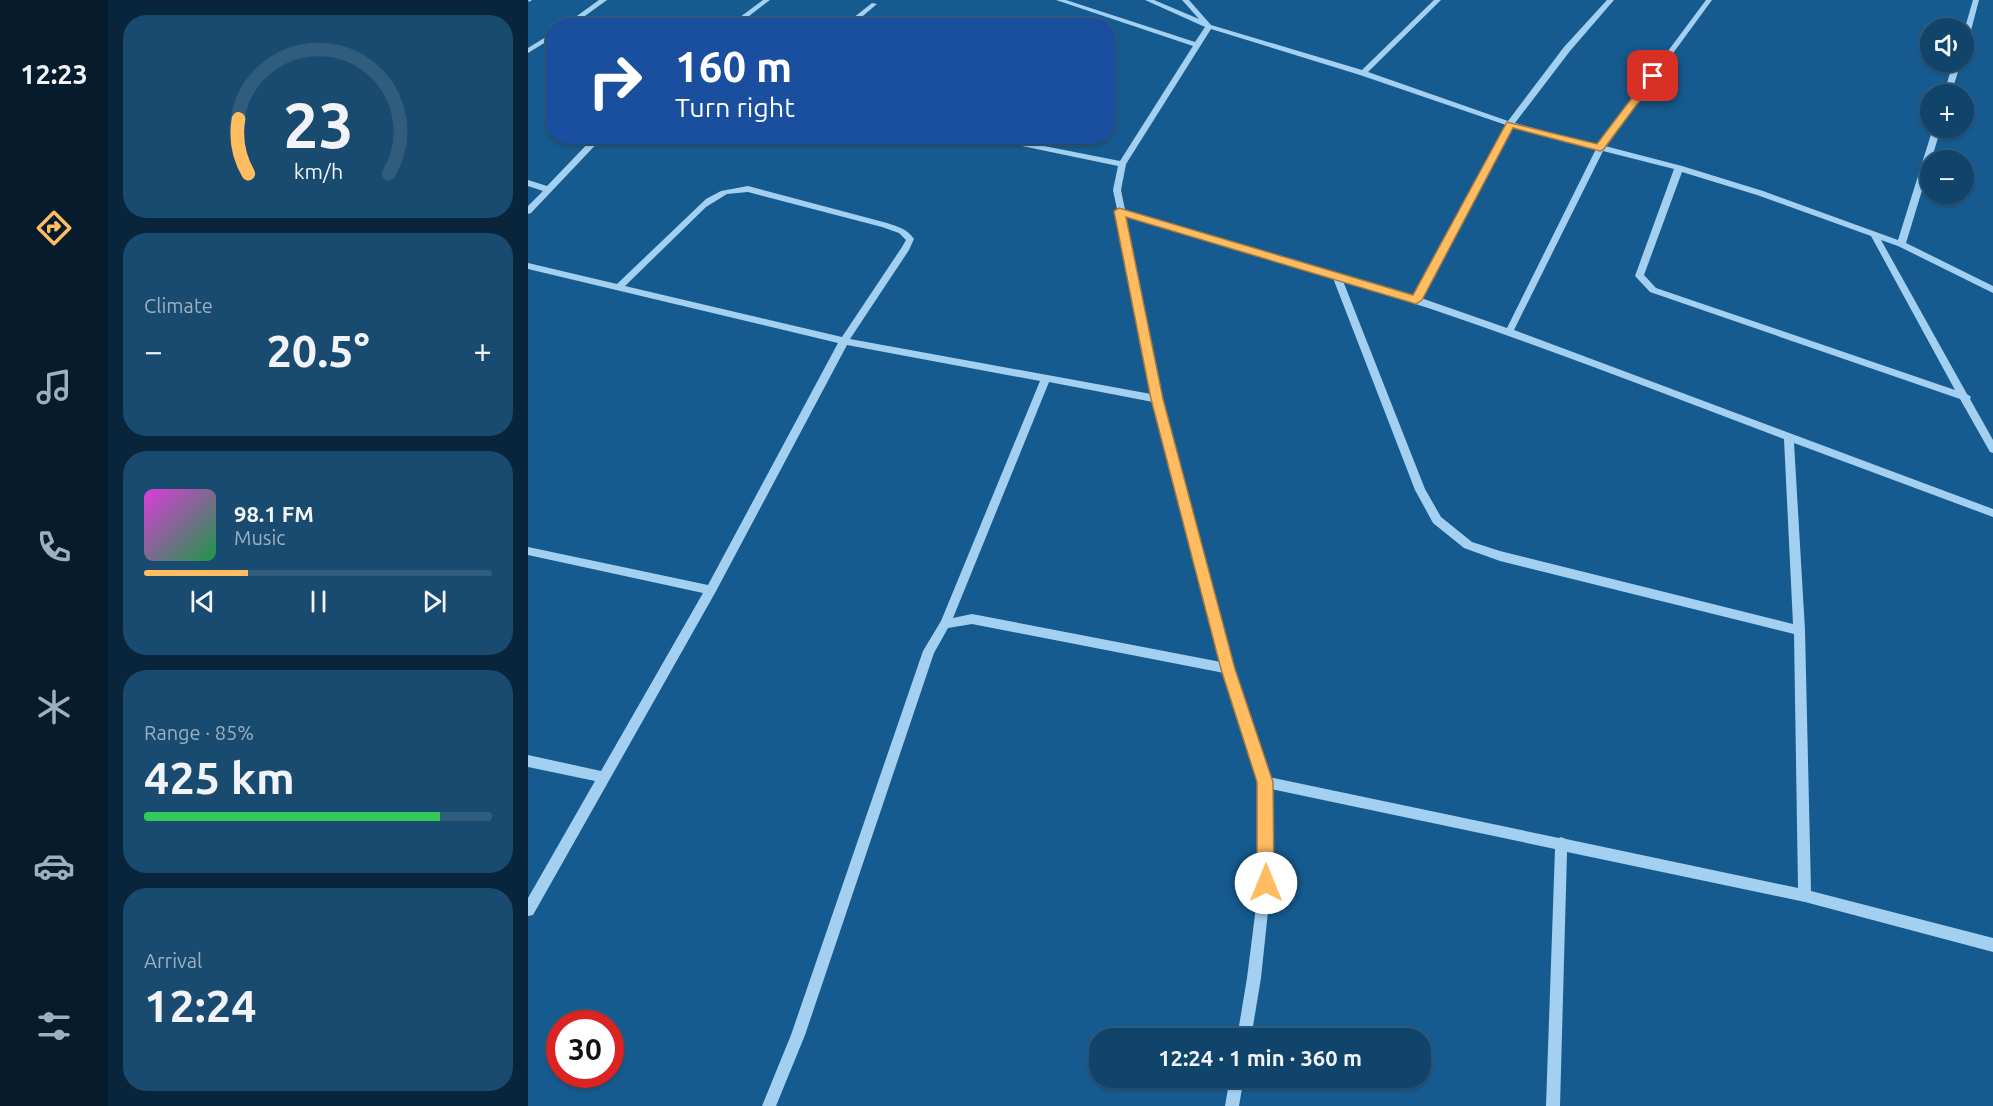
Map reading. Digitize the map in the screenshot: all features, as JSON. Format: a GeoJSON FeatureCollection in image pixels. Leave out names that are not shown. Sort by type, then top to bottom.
{"type":"FeatureCollection","features":[{"type":"Feature","properties":{"kind":"street"},"geometry":{"type":"LineString","coordinates":[[578,18],[604,0]]}},
{"type":"Feature","properties":{"kind":"street"},"geometry":{"type":"LineString","coordinates":[[751,0],[764,2]]}},
{"type":"Feature","properties":{"kind":"street"},"geometry":{"type":"LineString","coordinates":[[1059,0],[1114,18]]}},
{"type":"Feature","properties":{"kind":"street"},"geometry":{"type":"LineString","coordinates":[[1148,0],[1209,26],[1363,73],[1510,124],[1679,168],[1771,196],[1901,244],[1993,290]]}},
{"type":"Feature","properties":{"kind":"street"},"geometry":{"type":"LineString","coordinates":[[1185,0],[1209,26]]}},
{"type":"Feature","properties":{"kind":"street"},"geometry":{"type":"LineString","coordinates":[[1363,73],[1438,0]]}},
{"type":"Feature","properties":{"kind":"street"},"geometry":{"type":"LineString","coordinates":[[1416,300],[1510,124],[1567,49],[1611,0]]}},
{"type":"Feature","properties":{"kind":"street"},"geometry":{"type":"LineString","coordinates":[[1509,332],[1600,148],[1710,0]]}},
{"type":"Feature","properties":{"kind":"street"},"geometry":{"type":"LineString","coordinates":[[1971,18],[1976,0]]}},
{"type":"Feature","properties":{"kind":"street"},"geometry":{"type":"LineString","coordinates":[[742,18],[764,2]]}},
{"type":"Feature","properties":{"kind":"street"},"geometry":{"type":"LineString","coordinates":[[856,18],[874,4]]}},
{"type":"Feature","properties":{"kind":"street"},"geometry":{"type":"LineString","coordinates":[[1116,19],[1197,45]]}},
{"type":"Feature","properties":{"kind":"street"},"geometry":{"type":"LineString","coordinates":[[1209,26],[1122,164],[1117,190],[1119,211],[1157,399],[1228,669],[1265,782],[1266,883],[1246,1028]]}},
{"type":"Feature","properties":{"kind":"street"},"geometry":{"type":"LineString","coordinates":[[528,51],[546,39]]}},
{"type":"Feature","properties":{"kind":"street"},"geometry":{"type":"LineString","coordinates":[[1901,244],[1934,138]]}},
{"type":"Feature","properties":{"kind":"street"},"geometry":{"type":"LineString","coordinates":[[528,211],[592,144]]}},
{"type":"Feature","properties":{"kind":"street"},"geometry":{"type":"LineString","coordinates":[[1019,144],[1122,164]]}},
{"type":"Feature","properties":{"kind":"street"},"geometry":{"type":"LineString","coordinates":[[1679,168],[1639,276],[1653,290],[1966,397]]}},
{"type":"Feature","properties":{"kind":"street"},"geometry":{"type":"LineString","coordinates":[[528,183],[549,190]]}},
{"type":"Feature","properties":{"kind":"street"},"geometry":{"type":"LineString","coordinates":[[528,910],[711,590],[844,341],[910,239],[902,231],[884,225],[748,189],[732,189],[717,194],[619,287]]}},
{"type":"Feature","properties":{"kind":"street"},"geometry":{"type":"LineString","coordinates":[[1119,211],[1336,274],[1509,332],[1993,513]]}},
{"type":"Feature","properties":{"kind":"street"},"geometry":{"type":"LineString","coordinates":[[1873,233],[1993,449]]}},
{"type":"Feature","properties":{"kind":"street"},"geometry":{"type":"LineString","coordinates":[[528,266],[844,341],[1157,399]]}},
{"type":"Feature","properties":{"kind":"street"},"geometry":{"type":"LineString","coordinates":[[1336,274],[1420,490],[1437,520],[1468,545],[1500,556],[1799,630]]}},
{"type":"Feature","properties":{"kind":"street"},"geometry":{"type":"LineString","coordinates":[[769,1106],[798,1035],[929,651],[945,624],[1045,380]]}},
{"type":"Feature","properties":{"kind":"street"},"geometry":{"type":"LineString","coordinates":[[1789,438],[1799,630],[1805,896]]}},
{"type":"Feature","properties":{"kind":"street"},"geometry":{"type":"LineString","coordinates":[[528,551],[711,590]]}},
{"type":"Feature","properties":{"kind":"street"},"geometry":{"type":"LineString","coordinates":[[945,624],[972,619],[1228,669]]}},
{"type":"Feature","properties":{"kind":"street"},"geometry":{"type":"LineString","coordinates":[[528,760],[604,777]]}},
{"type":"Feature","properties":{"kind":"street"},"geometry":{"type":"LineString","coordinates":[[1265,782],[1805,896],[1993,945]]}},
{"type":"Feature","properties":{"kind":"street"},"geometry":{"type":"LineString","coordinates":[[1553,1106],[1561,843]]}},
{"type":"Feature","properties":{"kind":"street"},"geometry":{"type":"LineString","coordinates":[[1232,1106],[1235,1088]]}},
{"type":"Feature","properties":{"kind":"route"},"geometry":{"type":"LineString","coordinates":[[1266,883],[1265,782],[1228,669],[1157,399],[1119,211],[1336,274],[1416,300],[1510,124],[1600,148],[1653,76]]}}]}
